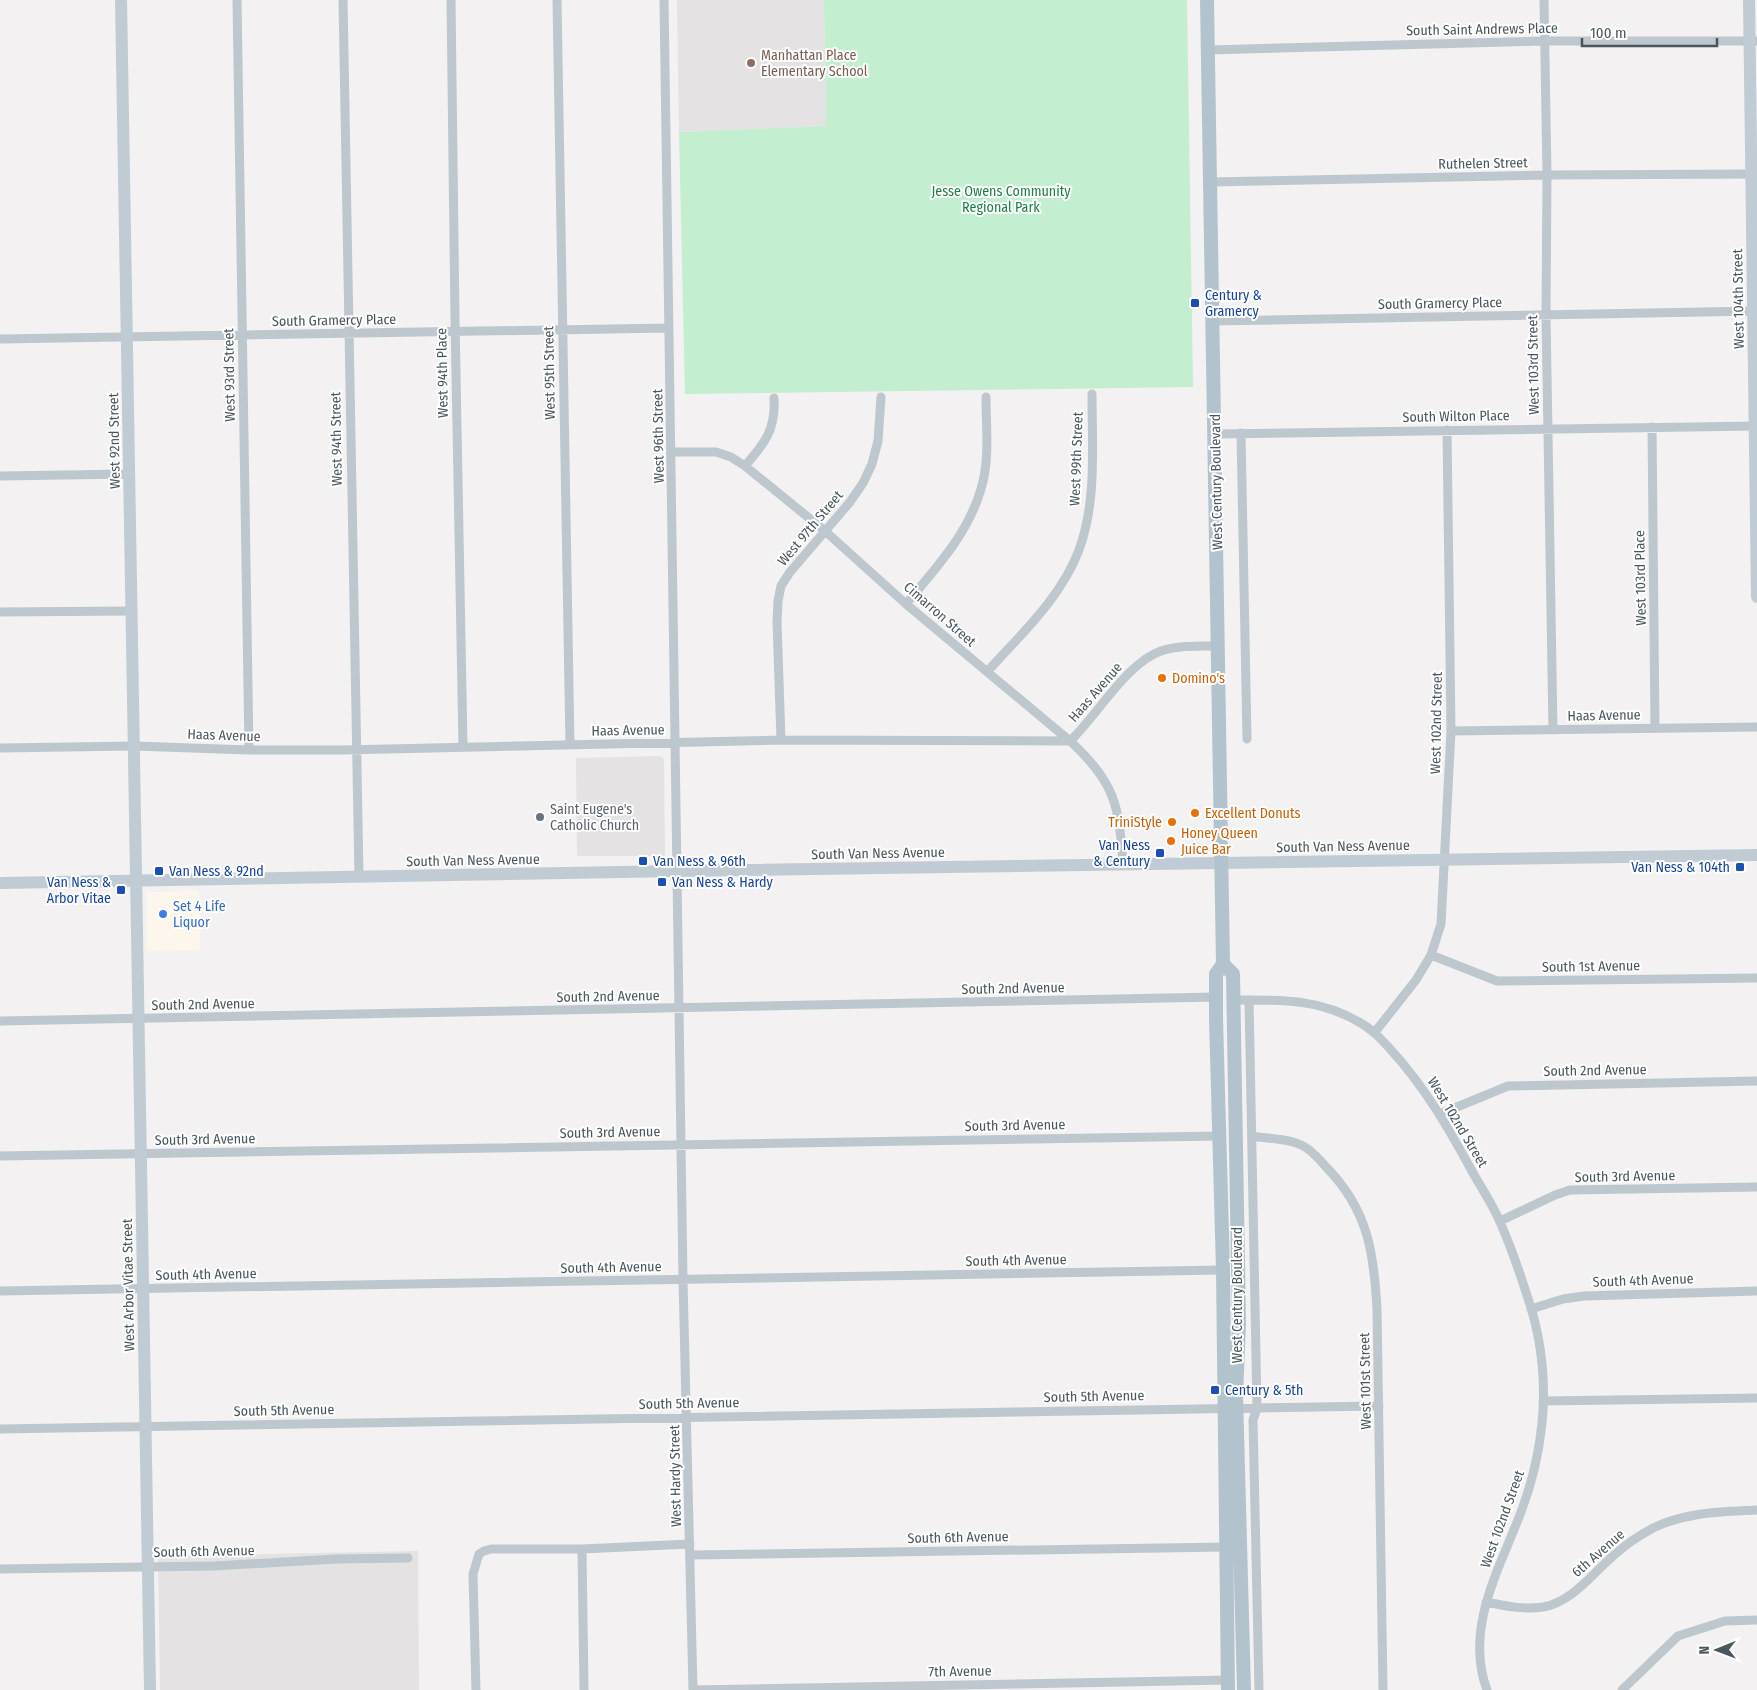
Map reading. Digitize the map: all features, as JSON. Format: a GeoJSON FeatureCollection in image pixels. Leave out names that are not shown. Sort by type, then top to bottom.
{"type":"FeatureCollection","features":[{"type":"Feature","properties":{"kind":"main road","name":"West Century Boulevard"},"geometry":{"type":"LineString","coordinates":[[1207,0],[1223,964],[1216,974],[1216,997],[1223,1270],[1244,1690]]}},
{"type":"Feature","properties":{"kind":"main road","name":"West Century Boulevard"},"geometry":{"type":"LineString","coordinates":[[1223,964],[1233,974],[1239,1323],[1236,1385],[1230,1408],[1225,1547],[1228,1685]]}},
{"type":"Feature","properties":{"kind":"street","name":"West 92nd Street"},"geometry":{"type":"LineString","coordinates":[[121,0],[136,880]]}},
{"type":"Feature","properties":{"kind":"street","name":"West 93rd Street"},"geometry":{"type":"LineString","coordinates":[[237,0],[250,750]]}},
{"type":"Feature","properties":{"kind":"street","name":"West 94th Street"},"geometry":{"type":"LineString","coordinates":[[342,0],[359,877]]}},
{"type":"Feature","properties":{"kind":"street","name":"West 94th Place"},"geometry":{"type":"LineString","coordinates":[[451,0],[463,746]]}},
{"type":"Feature","properties":{"kind":"street","name":"West 95th Street"},"geometry":{"type":"LineString","coordinates":[[557,0],[570,745]]}},
{"type":"Feature","properties":{"kind":"street","name":"West 96th Street"},"geometry":{"type":"LineString","coordinates":[[664,0],[678,871]]}},
{"type":"Feature","properties":{"kind":"street","name":"West 103rd Street"},"geometry":{"type":"LineString","coordinates":[[1544,0],[1547,175],[1546,315],[1553,730]]}},
{"type":"Feature","properties":{"kind":"street","name":"West 104th Street"},"geometry":{"type":"LineString","coordinates":[[1749,0],[1753,41],[1757,597]]}},
{"type":"Feature","properties":{"kind":"street","name":"South Saint Andrews Place"},"geometry":{"type":"LineString","coordinates":[[1208,50],[1546,40],[1753,41]]}},
{"type":"Feature","properties":{"kind":"street","name":"Ruthelen Street"},"geometry":{"type":"LineString","coordinates":[[1210,182],[1547,175],[1754,174]]}},
{"type":"Feature","properties":{"kind":"street","name":"South Gramercy Place"},"geometry":{"type":"LineString","coordinates":[[1213,321],[1755,311]]}},
{"type":"Feature","properties":{"kind":"street","name":"South Gramercy Place"},"geometry":{"type":"LineString","coordinates":[[0,339],[669,328]]}},
{"type":"Feature","properties":{"kind":"street","name":"West 99th Street"},"geometry":{"type":"LineString","coordinates":[[987,672],[1052,598],[1068,573],[1078,550],[1090,500],[1092,394]]}},
{"type":"Feature","properties":{"kind":"street","name":"West 97th Street"},"geometry":{"type":"LineString","coordinates":[[781,740],[778,601],[781,586],[790,572],[850,502],[863,483],[872,464],[878,441],[881,397]]}},
{"type":"Feature","properties":{"kind":"street"},"geometry":{"type":"LineString","coordinates":[[906,604],[945,558],[962,533],[982,488],[985,465],[986,397]]}},
{"type":"Feature","properties":{"kind":"street"},"geometry":{"type":"LineString","coordinates":[[745,466],[769,435],[775,411],[774,398]]}},
{"type":"Feature","properties":{"kind":"street","name":"South Wilton Place"},"geometry":{"type":"LineString","coordinates":[[1215,434],[1755,426]]}},
{"type":"Feature","properties":{"kind":"street","name":"West 103rd Place"},"geometry":{"type":"LineString","coordinates":[[1652,427],[1655,728]]}},
{"type":"Feature","properties":{"kind":"street","name":"West 102nd Street"},"geometry":{"type":"LineString","coordinates":[[1447,430],[1451,731],[1441,924],[1431,955],[1416,980],[1375,1032],[1408,1068],[1440,1114],[1500,1221],[1531,1309],[1538,1343],[1544,1401],[1538,1452],[1533,1476],[1522,1510],[1486,1602],[1480,1628],[1481,1668],[1487,1690]]}},
{"type":"Feature","properties":{"kind":"street","name":"West Century Boulevard"},"geometry":{"type":"LineString","coordinates":[[1241,433],[1247,739]]}},
{"type":"Feature","properties":{"kind":"street","name":"Cimarron Street"},"geometry":{"type":"LineString","coordinates":[[672,452],[716,452],[745,466],[825,531],[906,604],[1089,758],[1111,792],[1118,814],[1124,864]]}},
{"type":"Feature","properties":{"kind":"street"},"geometry":{"type":"LineString","coordinates":[[0,476],[130,474]]}},
{"type":"Feature","properties":{"kind":"street"},"geometry":{"type":"LineString","coordinates":[[0,612],[131,611]]}},
{"type":"Feature","properties":{"kind":"street","name":"Haas Avenue"},"geometry":{"type":"LineString","coordinates":[[0,748],[134,746],[250,750],[357,750],[781,740],[1070,741],[1130,672],[1151,656],[1163,650],[1195,646],[1218,646]]}},
{"type":"Feature","properties":{"kind":"street","name":"Haas Avenue"},"geometry":{"type":"LineString","coordinates":[[1451,731],[1757,727]]}},
{"type":"Feature","properties":{"kind":"street","name":"South Van Ness Avenue"},"geometry":{"type":"LineString","coordinates":[[0,883],[1757,855]]}},
{"type":"Feature","properties":{"kind":"street","name":"West Hardy Street"},"geometry":{"type":"LineString","coordinates":[[678,871],[683,1280],[691,1554],[692,1690]]}},
{"type":"Feature","properties":{"kind":"street","name":"West Arbor Vitae Street"},"geometry":{"type":"LineString","coordinates":[[136,880],[150,1690]]}},
{"type":"Feature","properties":{"kind":"street","name":"South 1st Avenue"},"geometry":{"type":"LineString","coordinates":[[1431,955],[1497,980],[1757,978]]}},
{"type":"Feature","properties":{"kind":"street","name":"South 2nd Avenue"},"geometry":{"type":"LineString","coordinates":[[0,1020],[680,1009],[1216,997]]}},
{"type":"Feature","properties":{"kind":"street"},"geometry":{"type":"LineString","coordinates":[[1233,1000],[1304,1001],[1342,1012],[1375,1032]]}},
{"type":"Feature","properties":{"kind":"street","name":"West Century Boulevard"},"geometry":{"type":"LineString","coordinates":[[1249,1000],[1259,1690]]}},
{"type":"Feature","properties":{"kind":"street","name":"South 2nd Avenue"},"geometry":{"type":"LineString","coordinates":[[1440,1114],[1508,1086],[1757,1081]]}},
{"type":"Feature","properties":{"kind":"street","name":"South 3rd Avenue"},"geometry":{"type":"LineString","coordinates":[[0,1156],[1220,1136]]}},
{"type":"Feature","properties":{"kind":"street","name":"West 101st Street"},"geometry":{"type":"LineString","coordinates":[[1252,1136],[1290,1142],[1305,1147],[1335,1176],[1347,1193],[1362,1222],[1372,1249],[1376,1277],[1383,1690]]}},
{"type":"Feature","properties":{"kind":"street","name":"South 3rd Avenue"},"geometry":{"type":"LineString","coordinates":[[1500,1221],[1555,1195],[1570,1190],[1757,1187]]}},
{"type":"Feature","properties":{"kind":"street","name":"South 4th Avenue"},"geometry":{"type":"LineString","coordinates":[[0,1291],[1223,1270]]}},
{"type":"Feature","properties":{"kind":"street","name":"South 4th Avenue"},"geometry":{"type":"LineString","coordinates":[[1531,1309],[1563,1299],[1584,1296],[1757,1291]]}},
{"type":"Feature","properties":{"kind":"street"},"geometry":{"type":"LineString","coordinates":[[1544,1401],[1757,1398]]}},
{"type":"Feature","properties":{"kind":"street","name":"South 5th Avenue"},"geometry":{"type":"LineString","coordinates":[[0,1429],[1379,1406]]}},
{"type":"Feature","properties":{"kind":"street","name":"6th Avenue"},"geometry":{"type":"LineString","coordinates":[[1486,1602],[1508,1607],[1544,1607],[1561,1600],[1584,1584],[1632,1540],[1654,1528],[1675,1519],[1692,1515],[1757,1510]]}},
{"type":"Feature","properties":{"kind":"street"},"geometry":{"type":"LineString","coordinates":[[476,1690],[474,1574],[479,1554],[491,1549],[582,1549],[690,1544]]}},
{"type":"Feature","properties":{"kind":"street","name":"South 6th Avenue"},"geometry":{"type":"LineString","coordinates":[[691,1554],[1225,1547]]}},
{"type":"Feature","properties":{"kind":"street"},"geometry":{"type":"LineString","coordinates":[[582,1549],[584,1690]]}},
{"type":"Feature","properties":{"kind":"street","name":"South 6th Avenue"},"geometry":{"type":"LineString","coordinates":[[0,1569],[214,1566],[337,1559],[408,1558]]}},
{"type":"Feature","properties":{"kind":"street"},"geometry":{"type":"LineString","coordinates":[[1622,1690],[1678,1636],[1725,1621],[1757,1620]]}},
{"type":"Feature","properties":{"kind":"street","name":"7th Avenue"},"geometry":{"type":"LineString","coordinates":[[692,1690],[1228,1685]]}},
{"type":"Feature","properties":{"kind":"shaded area","name":"Manhattan Place Elementary School"},"geometry":{"type":"Polygon","coordinates":[[[677,0],[824,0],[826,126],[679,132],[677,0]]]}},
{"type":"Feature","properties":{"kind":"shaded area"},"geometry":{"type":"Polygon","coordinates":[[[661,756],[664,759],[665,856],[577,856],[576,758],[661,756]]]}},
{"type":"Feature","properties":{"kind":"shaded area"},"geometry":{"type":"Polygon","coordinates":[[[199,891],[200,950],[147,951],[147,892],[199,891]]]}},
{"type":"Feature","properties":{"kind":"shaded area"},"geometry":{"type":"Polygon","coordinates":[[[418,1551],[419,1690],[160,1690],[158,1556],[418,1551]]]}},
{"type":"Feature","properties":{"kind":"green space","name":"Jesse Owens Community Regional Park"},"geometry":{"type":"Polygon","coordinates":[[[824,0],[1187,0],[1193,387],[685,394],[679,132],[826,126],[824,0]]]}},
{"type":"Feature","properties":{"kind":"place","name":"Manhattan Place Elementary School"},"geometry":{"type":"Point","coordinates":[751,63]}},
{"type":"Feature","properties":{"kind":"place","name":"Century & Gramercy"},"geometry":{"type":"Point","coordinates":[1195,303]}},
{"type":"Feature","properties":{"kind":"place","name":"Domino's"},"geometry":{"type":"Point","coordinates":[1162,678]}},
{"type":"Feature","properties":{"kind":"place","name":"Excellent Donuts"},"geometry":{"type":"Point","coordinates":[1195,813]}},
{"type":"Feature","properties":{"kind":"place","name":"Saint Eugene's Catholic Church"},"geometry":{"type":"Point","coordinates":[540,817]}},
{"type":"Feature","properties":{"kind":"place","name":"TriniStyle"},"geometry":{"type":"Point","coordinates":[1172,822]}},
{"type":"Feature","properties":{"kind":"place","name":"Honey Queen Juice Bar"},"geometry":{"type":"Point","coordinates":[1171,841]}},
{"type":"Feature","properties":{"kind":"place","name":"Van Ness & Century"},"geometry":{"type":"Point","coordinates":[1160,853]}},
{"type":"Feature","properties":{"kind":"place","name":"Van Ness & 96th"},"geometry":{"type":"Point","coordinates":[643,861]}},
{"type":"Feature","properties":{"kind":"place","name":"Van Ness & 104th"},"geometry":{"type":"Point","coordinates":[1740,867]}},
{"type":"Feature","properties":{"kind":"place","name":"Van Ness & 92nd"},"geometry":{"type":"Point","coordinates":[159,871]}},
{"type":"Feature","properties":{"kind":"place","name":"Van Ness & Hardy"},"geometry":{"type":"Point","coordinates":[662,882]}},
{"type":"Feature","properties":{"kind":"place","name":"Van Ness & Arbor Vitae"},"geometry":{"type":"Point","coordinates":[121,890]}},
{"type":"Feature","properties":{"kind":"place","name":"Set 4 Life Liquor"},"geometry":{"type":"Point","coordinates":[163,914]}},
{"type":"Feature","properties":{"kind":"place","name":"Century & 5th"},"geometry":{"type":"Point","coordinates":[1215,1390]}}]}
